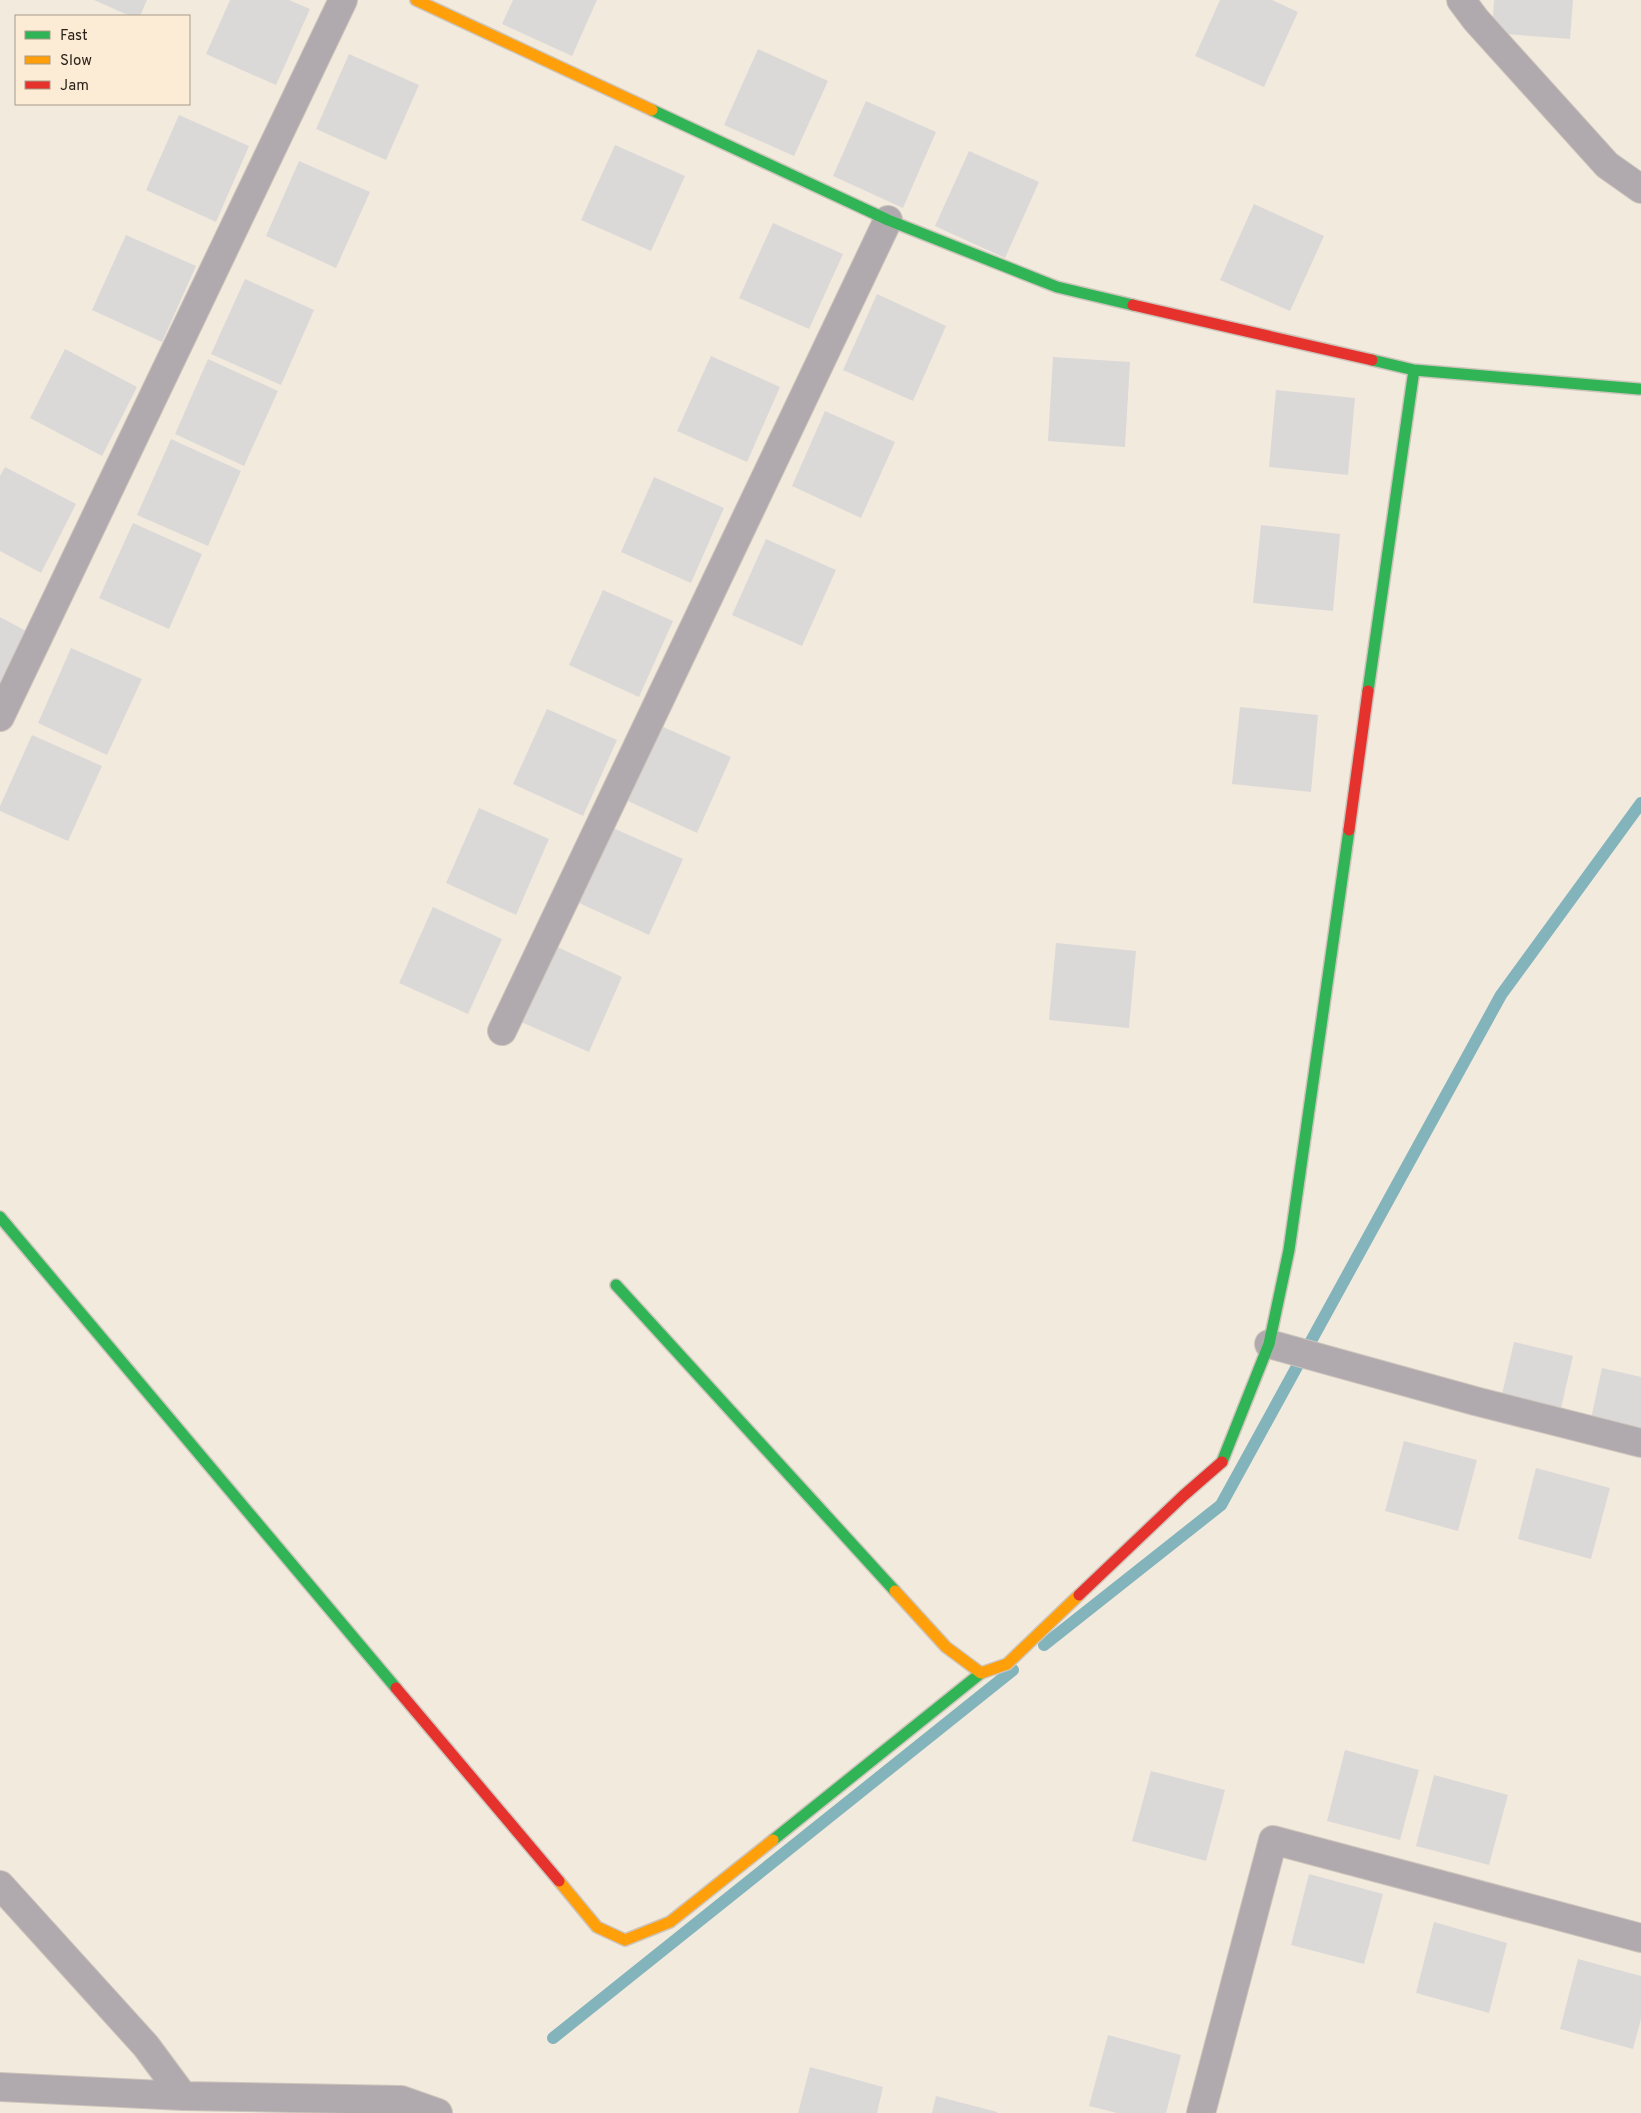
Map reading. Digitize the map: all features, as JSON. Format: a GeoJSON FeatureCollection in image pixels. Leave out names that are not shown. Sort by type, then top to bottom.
{"type":"FeatureCollection","features":[{"type":"Feature","properties":{"kind":"street"},"geometry":{"type":"LineString","coordinates":[[0,718],[343,0]]}},
{"type":"Feature","properties":{"kind":"street"},"geometry":{"type":"LineString","coordinates":[[416,0],[888,220],[1057,287],[1414,370],[1639,389]]}},
{"type":"Feature","properties":{"kind":"street"},"geometry":{"type":"LineString","coordinates":[[1460,0],[1607,165],[1641,189]]}},
{"type":"Feature","properties":{"kind":"street"},"geometry":{"type":"LineString","coordinates":[[502,1031],[888,220]]}},
{"type":"Feature","properties":{"kind":"street"},"geometry":{"type":"LineString","coordinates":[[0,1217],[597,1927],[625,1940],[670,1922],[980,1673],[1007,1664],[1183,1496],[1221,1464],[1269,1344],[1289,1250],[1414,370]]}},
{"type":"Feature","properties":{"kind":"street"},"geometry":{"type":"LineString","coordinates":[[616,1285],[946,1647],[980,1673]]}},
{"type":"Feature","properties":{"kind":"street"},"geometry":{"type":"LineString","coordinates":[[1269,1344],[1474,1401],[1641,1444]]}},
{"type":"Feature","properties":{"kind":"street"},"geometry":{"type":"LineString","coordinates":[[1201,2113],[1273,1840],[1641,1938]]}},
{"type":"Feature","properties":{"kind":"street"},"geometry":{"type":"LineString","coordinates":[[0,1885],[146,2046],[183,2096]]}},
{"type":"Feature","properties":{"kind":"street"},"geometry":{"type":"LineString","coordinates":[[0,2087],[183,2096],[401,2100],[438,2113]]}},
{"type":"Feature","properties":{"kind":"building"},"geometry":{"type":"Polygon","coordinates":[[[94,0],[147,0],[140,15],[128,15],[94,0]]]}},
{"type":"Feature","properties":{"kind":"building"},"geometry":{"type":"Polygon","coordinates":[[[230,0],[289,0],[310,9],[276,85],[206,54],[230,0]]]}},
{"type":"Feature","properties":{"kind":"building"},"geometry":{"type":"Polygon","coordinates":[[[513,0],[597,0],[572,56],[502,24],[513,0]]]}},
{"type":"Feature","properties":{"kind":"building"},"geometry":{"type":"Polygon","coordinates":[[[1220,0],[1272,0],[1298,12],[1264,87],[1195,56],[1220,0]]]}},
{"type":"Feature","properties":{"kind":"building"},"geometry":{"type":"Polygon","coordinates":[[[1494,0],[1573,0],[1570,39],[1492,33],[1494,0]]]}},
{"type":"Feature","properties":{"kind":"building"},"geometry":{"type":"Polygon","coordinates":[[[758,49],[828,81],[794,156],[724,125],[758,49]]]}},
{"type":"Feature","properties":{"kind":"building"},"geometry":{"type":"Polygon","coordinates":[[[349,54],[419,85],[386,160],[316,129],[349,54]]]}},
{"type":"Feature","properties":{"kind":"building"},"geometry":{"type":"Polygon","coordinates":[[[866,101],[936,132],[903,208],[833,176],[866,101]]]}},
{"type":"Feature","properties":{"kind":"building"},"geometry":{"type":"Polygon","coordinates":[[[179,115],[249,146],[216,222],[146,190],[179,115]]]}},
{"type":"Feature","properties":{"kind":"building"},"geometry":{"type":"Polygon","coordinates":[[[615,145],[685,176],[651,251],[581,220],[615,145]]]}},
{"type":"Feature","properties":{"kind":"building"},"geometry":{"type":"Polygon","coordinates":[[[969,151],[1039,182],[1005,258],[935,226],[969,151]]]}},
{"type":"Feature","properties":{"kind":"building"},"geometry":{"type":"Polygon","coordinates":[[[299,161],[370,192],[336,268],[266,236],[299,161]]]}},
{"type":"Feature","properties":{"kind":"building"},"geometry":{"type":"Polygon","coordinates":[[[1254,204],[1324,236],[1290,311],[1220,280],[1254,204]]]}},
{"type":"Feature","properties":{"kind":"building"},"geometry":{"type":"Polygon","coordinates":[[[773,223],[843,254],[809,329],[739,298],[773,223]]]}},
{"type":"Feature","properties":{"kind":"building"},"geometry":{"type":"Polygon","coordinates":[[[126,235],[196,266],[162,342],[92,310],[126,235]]]}},
{"type":"Feature","properties":{"kind":"building"},"geometry":{"type":"Polygon","coordinates":[[[245,279],[314,310],[281,385],[211,354],[245,279]]]}},
{"type":"Feature","properties":{"kind":"building"},"geometry":{"type":"Polygon","coordinates":[[[877,294],[946,326],[913,401],[843,370],[877,294]]]}},
{"type":"Feature","properties":{"kind":"building"},"geometry":{"type":"Polygon","coordinates":[[[65,349],[137,387],[102,456],[30,418],[65,349]]]}},
{"type":"Feature","properties":{"kind":"building"},"geometry":{"type":"Polygon","coordinates":[[[711,356],[780,387],[747,462],[677,431],[711,356]]]}},
{"type":"Feature","properties":{"kind":"building"},"geometry":{"type":"Polygon","coordinates":[[[1053,357],[1130,362],[1125,447],[1048,441],[1053,357]]]}},
{"type":"Feature","properties":{"kind":"building"},"geometry":{"type":"Polygon","coordinates":[[[208,359],[278,391],[244,466],[175,434],[208,359]]]}},
{"type":"Feature","properties":{"kind":"building"},"geometry":{"type":"Polygon","coordinates":[[[1276,390],[1355,398],[1348,475],[1269,467],[1276,390]]]}},
{"type":"Feature","properties":{"kind":"building"},"geometry":{"type":"Polygon","coordinates":[[[825,411],[895,442],[861,518],[792,486],[825,411]]]}},
{"type":"Feature","properties":{"kind":"building"},"geometry":{"type":"Polygon","coordinates":[[[171,439],[241,471],[208,546],[137,515],[171,439]]]}},
{"type":"Feature","properties":{"kind":"building"},"geometry":{"type":"Polygon","coordinates":[[[5,467],[76,504],[41,573],[0,551],[0,476],[5,467]]]}},
{"type":"Feature","properties":{"kind":"building"},"geometry":{"type":"Polygon","coordinates":[[[654,477],[724,508],[691,583],[621,552],[654,477]]]}},
{"type":"Feature","properties":{"kind":"building"},"geometry":{"type":"Polygon","coordinates":[[[133,523],[202,554],[169,629],[99,598],[133,523]]]}},
{"type":"Feature","properties":{"kind":"building"},"geometry":{"type":"Polygon","coordinates":[[[1261,525],[1340,534],[1333,611],[1253,603],[1261,525]]]}},
{"type":"Feature","properties":{"kind":"building"},"geometry":{"type":"Polygon","coordinates":[[[766,539],[836,570],[802,646],[732,615],[766,539]]]}},
{"type":"Feature","properties":{"kind":"building"},"geometry":{"type":"Polygon","coordinates":[[[603,590],[673,621],[639,697],[569,665],[603,590]]]}},
{"type":"Feature","properties":{"kind":"building"},"geometry":{"type":"Polygon","coordinates":[[[0,617],[26,631],[0,682],[0,617]]]}},
{"type":"Feature","properties":{"kind":"building"},"geometry":{"type":"Polygon","coordinates":[[[71,648],[142,679],[107,755],[38,723],[71,648]]]}},
{"type":"Feature","properties":{"kind":"building"},"geometry":{"type":"Polygon","coordinates":[[[1240,707],[1318,715],[1311,792],[1232,784],[1240,707]]]}},
{"type":"Feature","properties":{"kind":"building"},"geometry":{"type":"Polygon","coordinates":[[[547,709],[617,740],[583,816],[513,784],[547,709]]]}},
{"type":"Feature","properties":{"kind":"building"},"geometry":{"type":"Polygon","coordinates":[[[661,726],[731,757],[697,833],[628,801],[661,726]]]}},
{"type":"Feature","properties":{"kind":"building"},"geometry":{"type":"Polygon","coordinates":[[[32,735],[102,766],[68,841],[0,811],[0,806],[32,735]]]}},
{"type":"Feature","properties":{"kind":"building"},"geometry":{"type":"Polygon","coordinates":[[[479,808],[549,839],[516,915],[446,883],[479,808]]]}},
{"type":"Feature","properties":{"kind":"building"},"geometry":{"type":"Polygon","coordinates":[[[613,828],[683,859],[649,935],[579,903],[613,828]]]}},
{"type":"Feature","properties":{"kind":"building"},"geometry":{"type":"Polygon","coordinates":[[[433,907],[502,939],[468,1014],[399,983],[433,907]]]}},
{"type":"Feature","properties":{"kind":"building"},"geometry":{"type":"Polygon","coordinates":[[[1056,943],[1136,951],[1129,1028],[1049,1020],[1056,943]]]}},
{"type":"Feature","properties":{"kind":"building"},"geometry":{"type":"Polygon","coordinates":[[[553,945],[622,977],[589,1052],[519,1021],[553,945]]]}},
{"type":"Feature","properties":{"kind":"building"},"geometry":{"type":"Polygon","coordinates":[[[1514,1342],[1573,1356],[1559,1417],[1500,1403],[1514,1342]]]}},
{"type":"Feature","properties":{"kind":"building"},"geometry":{"type":"Polygon","coordinates":[[[1602,1368],[1641,1377],[1641,1440],[1589,1428],[1602,1368]]]}},
{"type":"Feature","properties":{"kind":"building"},"geometry":{"type":"Polygon","coordinates":[[[1404,1441],[1477,1460],[1458,1531],[1385,1511],[1404,1441]]]}},
{"type":"Feature","properties":{"kind":"building"},"geometry":{"type":"Polygon","coordinates":[[[1536,1468],[1610,1488],[1591,1559],[1518,1539],[1536,1468]]]}},
{"type":"Feature","properties":{"kind":"building"},"geometry":{"type":"Polygon","coordinates":[[[1345,1750],[1419,1770],[1400,1840],[1327,1821],[1345,1750]]]}},
{"type":"Feature","properties":{"kind":"building"},"geometry":{"type":"Polygon","coordinates":[[[1151,1771],[1225,1790],[1206,1861],[1132,1841],[1151,1771]]]}},
{"type":"Feature","properties":{"kind":"building"},"geometry":{"type":"Polygon","coordinates":[[[1434,1775],[1508,1795],[1489,1865],[1416,1846],[1434,1775]]]}},
{"type":"Feature","properties":{"kind":"building"},"geometry":{"type":"Polygon","coordinates":[[[1309,1874],[1383,1894],[1364,1964],[1291,1945],[1309,1874]]]}},
{"type":"Feature","properties":{"kind":"building"},"geometry":{"type":"Polygon","coordinates":[[[1434,1922],[1507,1943],[1489,2013],[1416,1993],[1434,1922]]]}},
{"type":"Feature","properties":{"kind":"building"},"geometry":{"type":"Polygon","coordinates":[[[1578,1959],[1641,1976],[1641,2019],[1633,2049],[1560,2029],[1578,1959]]]}},
{"type":"Feature","properties":{"kind":"building"},"geometry":{"type":"Polygon","coordinates":[[[1108,2035],[1181,2055],[1166,2113],[1117,2113],[1089,2106],[1108,2035]]]}},
{"type":"Feature","properties":{"kind":"building"},"geometry":{"type":"Polygon","coordinates":[[[810,2067],[883,2087],[877,2113],[798,2113],[810,2067]]]}},
{"type":"Feature","properties":{"kind":"building"},"geometry":{"type":"Polygon","coordinates":[[[936,2096],[997,2112],[997,2113],[932,2113],[936,2096]]]}},
{"type":"Feature","properties":{"kind":"waterway"},"geometry":{"type":"LineString","coordinates":[[1044,1645],[1221,1505],[1501,995],[1641,803]]}},
{"type":"Feature","properties":{"kind":"waterway"},"geometry":{"type":"LineString","coordinates":[[553,2038],[1013,1670]]}},
{"type":"Feature","properties":{"kind":"traffic: fast"},"geometry":{"type":"LineString","coordinates":[[652,110],[888,220],[1057,287],[1133,305]]}},
{"type":"Feature","properties":{"kind":"traffic: fast"},"geometry":{"type":"LineString","coordinates":[[1372,360],[1414,370],[1639,389]]}},
{"type":"Feature","properties":{"kind":"traffic: fast"},"geometry":{"type":"LineString","coordinates":[[1368,691],[1414,370]]}},
{"type":"Feature","properties":{"kind":"traffic: fast"},"geometry":{"type":"LineString","coordinates":[[1222,1462],[1269,1344],[1289,1250],[1349,830]]}},
{"type":"Feature","properties":{"kind":"traffic: fast"},"geometry":{"type":"LineString","coordinates":[[0,1217],[396,1688]]}},
{"type":"Feature","properties":{"kind":"traffic: fast"},"geometry":{"type":"LineString","coordinates":[[616,1285],[895,1591]]}},
{"type":"Feature","properties":{"kind":"traffic: fast"},"geometry":{"type":"LineString","coordinates":[[773,1840],[981,1673]]}},
{"type":"Feature","properties":{"kind":"traffic: slow"},"geometry":{"type":"LineString","coordinates":[[416,0],[652,110]]}},
{"type":"Feature","properties":{"kind":"traffic: slow"},"geometry":{"type":"LineString","coordinates":[[895,1591],[946,1647],[981,1673],[1007,1664],[1079,1595]]}},
{"type":"Feature","properties":{"kind":"traffic: slow"},"geometry":{"type":"LineString","coordinates":[[559,1881],[597,1927],[625,1940],[670,1922],[773,1840]]}},
{"type":"Feature","properties":{"kind":"traffic: jam"},"geometry":{"type":"LineString","coordinates":[[1133,305],[1372,360]]}},
{"type":"Feature","properties":{"kind":"traffic: jam"},"geometry":{"type":"LineString","coordinates":[[1349,830],[1368,691]]}},
{"type":"Feature","properties":{"kind":"traffic: jam"},"geometry":{"type":"LineString","coordinates":[[1079,1595],[1183,1496],[1222,1462]]}},
{"type":"Feature","properties":{"kind":"traffic: jam"},"geometry":{"type":"LineString","coordinates":[[396,1688],[559,1881]]}}]}
